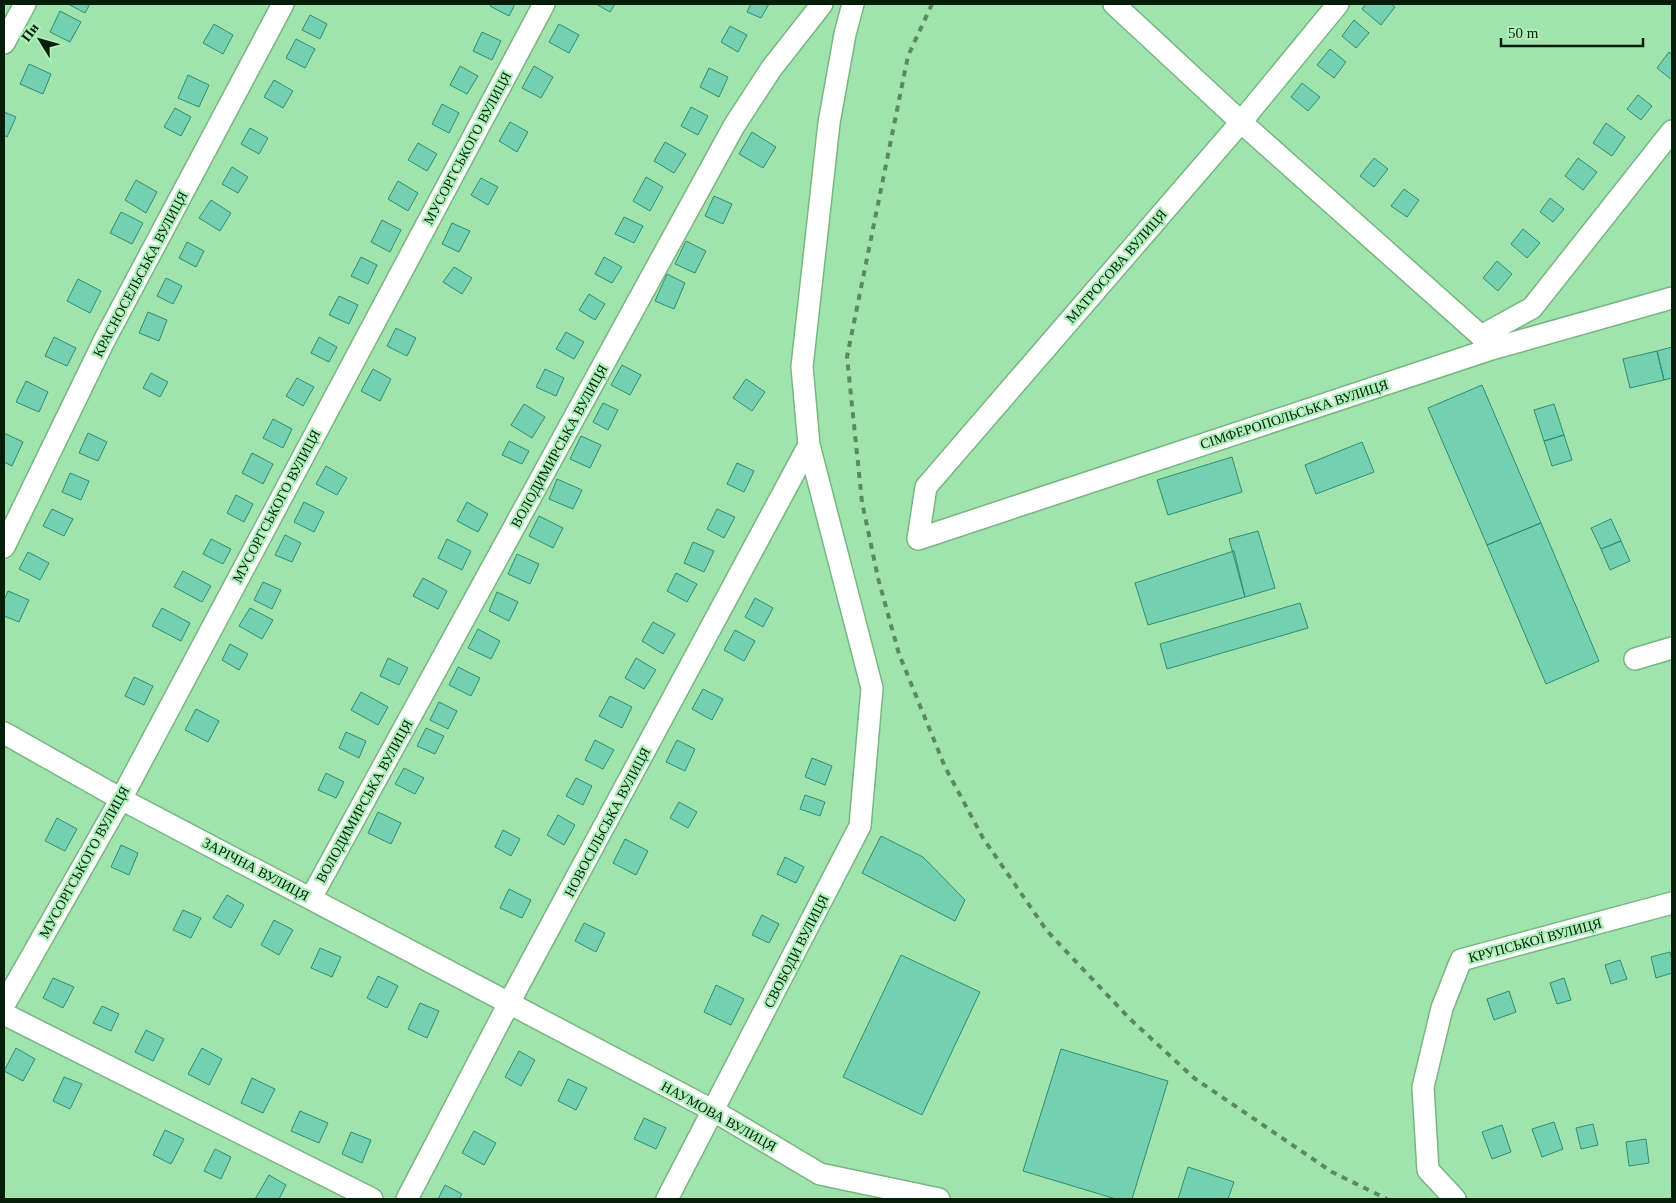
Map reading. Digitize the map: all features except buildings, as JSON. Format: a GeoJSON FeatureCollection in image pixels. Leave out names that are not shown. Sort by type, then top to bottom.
{"type":"FeatureCollection","features":[{"type":"Feature","properties":{"kind":"street"},"geometry":{"type":"LineString","coordinates":[[4,43],[25,4]]}},
{"type":"Feature","properties":{"kind":"street","name":"КРАСНОСЕЛЬСЬКА ВУЛИЦЯ"},"geometry":{"type":"LineString","coordinates":[[4,547],[104,341],[283,4]]}},
{"type":"Feature","properties":{"kind":"street","name":"МУСОРГСЬКОГО ВУЛИЦЯ"},"geometry":{"type":"LineString","coordinates":[[4,1005],[121,799],[544,4]]}},
{"type":"Feature","properties":{"kind":"street","name":"ВОЛОДИМИРСЬКА ВУЛИЦЯ"},"geometry":{"type":"LineString","coordinates":[[311,898],[734,126],[771,69],[822,4]]}},
{"type":"Feature","properties":{"kind":"street","name":"СВОБОДИ ВУЛИЦЯ"},"geometry":{"type":"LineString","coordinates":[[667,1199],[860,826],[872,688],[809,446],[802,367],[808,296],[829,123],[845,34],[853,4]]}},
{"type":"Feature","properties":{"kind":"street"},"geometry":{"type":"LineString","coordinates":[[1114,4],[1484,343],[1532,308],[1672,132]]}},
{"type":"Feature","properties":{"kind":"street","name":"МАТРОСОВА ВУЛИЦЯ"},"geometry":{"type":"LineString","coordinates":[[918,539],[926,487],[1241,122],[1338,4]]}},
{"type":"Feature","properties":{"kind":"street","name":"СІМФЕРОПОЛЬСЬКА ВУЛИЦЯ"},"geometry":{"type":"LineString","coordinates":[[918,539],[1484,343],[1672,298]]}},
{"type":"Feature","properties":{"kind":"street","name":"НОВОСІЛЬСЬКА ВУЛИЦЯ"},"geometry":{"type":"LineString","coordinates":[[407,1199],[509,1003],[809,446]]}},
{"type":"Feature","properties":{"kind":"street"},"geometry":{"type":"LineString","coordinates":[[1635,659],[1672,648]]}},
{"type":"Feature","properties":{"kind":"street","name":"ЗАРІЧНА ВУЛИЦЯ"},"geometry":{"type":"LineString","coordinates":[[4,733],[121,799],[509,1003]]}},
{"type":"Feature","properties":{"kind":"street","name":"КРУПСЬКОЇ ВУЛИЦЯ"},"geometry":{"type":"LineString","coordinates":[[1454,1199],[1428,1170],[1423,1087],[1442,1008],[1461,960],[1672,903]]}},
{"type":"Feature","properties":{"kind":"street","name":"НАУМОВА ВУЛИЦЯ"},"geometry":{"type":"LineString","coordinates":[[509,1003],[714,1111],[820,1174],[887,1194],[939,1199]]}},
{"type":"Feature","properties":{"kind":"street"},"geometry":{"type":"LineString","coordinates":[[4,1014],[372,1199]]}},
{"type":"Feature","properties":{"kind":"railway"},"geometry":{"type":"LineString","coordinates":[[932,4],[908,56],[847,357],[862,502],[878,578],[899,654],[945,767],[983,838],[1047,931],[1129,1018],[1194,1078],[1332,1172],[1387,1199]]}}]}
